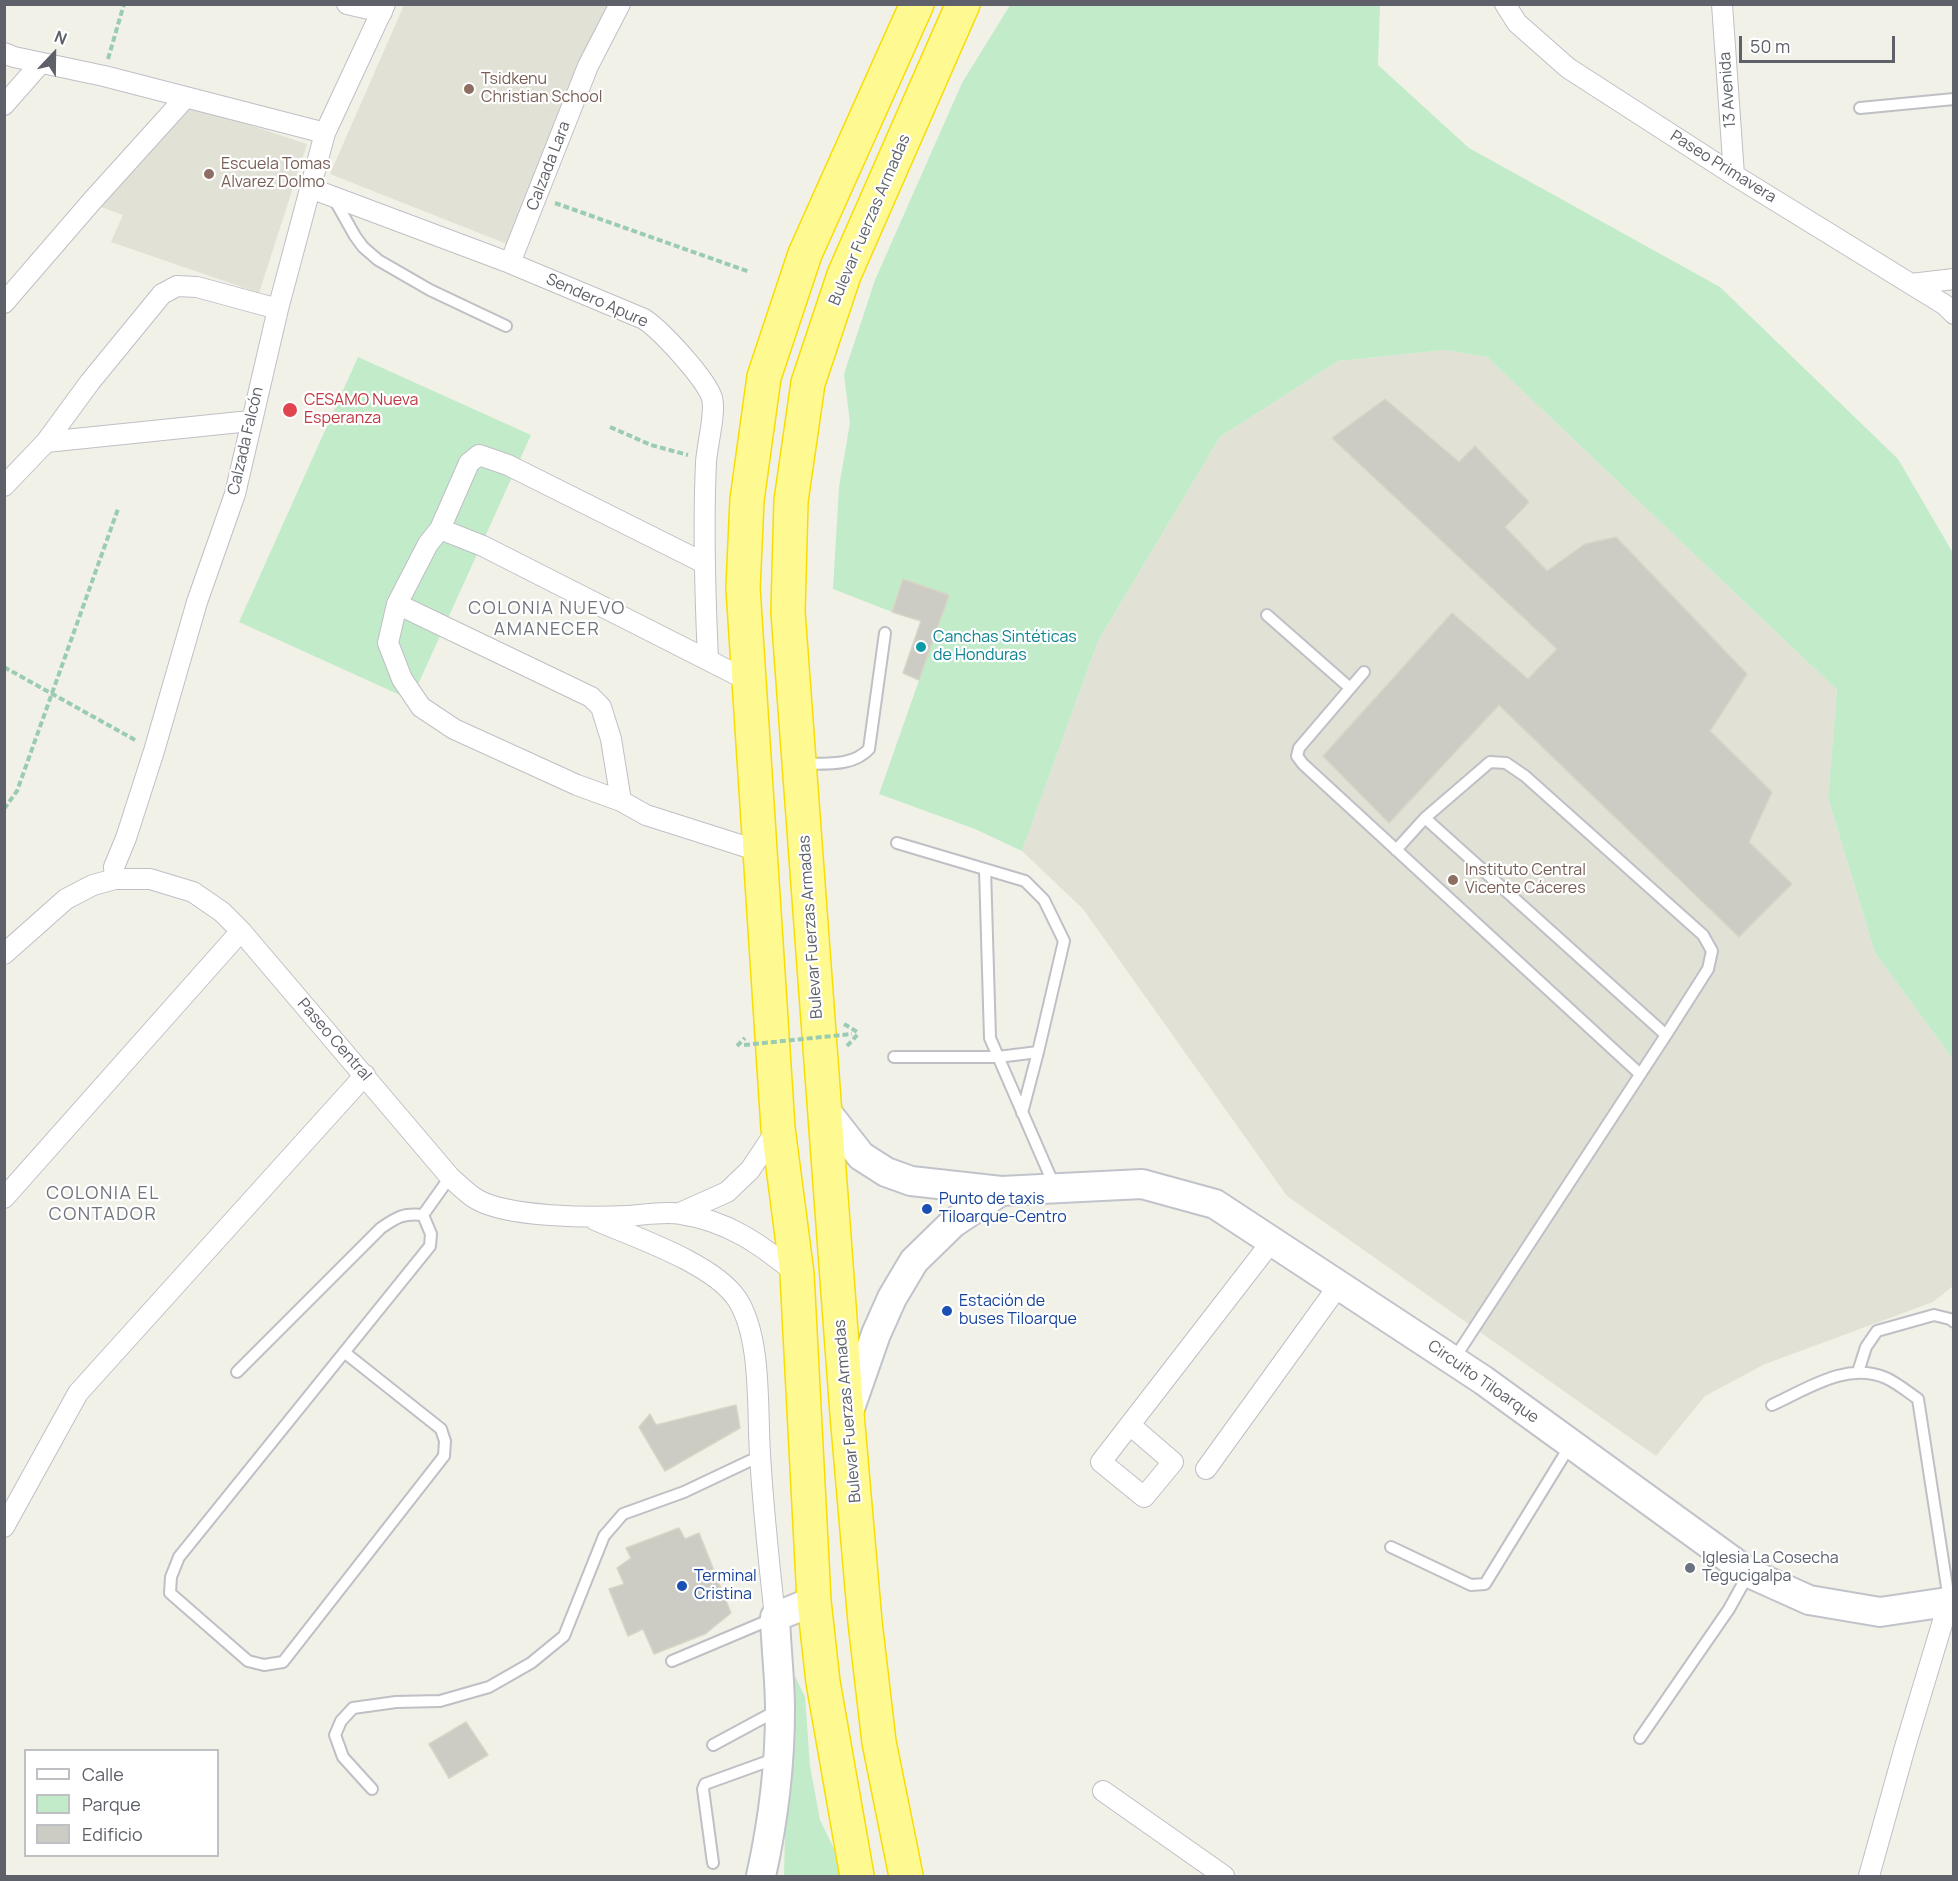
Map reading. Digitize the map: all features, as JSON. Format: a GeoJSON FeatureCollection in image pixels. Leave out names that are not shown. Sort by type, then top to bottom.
{"type":"FeatureCollection","features":[{"type":"Feature","properties":{"kind":"highway"},"geometry":{"type":"LineString","coordinates":[[856,1876],[823,1682],[814,1601],[797,1274],[778,1128],[743,588],[747,500],[764,377],[806,254],[917,4]]}},
{"type":"Feature","properties":{"kind":"highway","name":"Bulevar Fuerzas Armadas"},"geometry":{"type":"LineString","coordinates":[[906,1876],[879,1742],[865,1622],[788,612],[791,501],[808,383],[843,275],[963,4]]}},
{"type":"Feature","properties":{"kind":"street"},"geometry":{"type":"LineString","coordinates":[[348,4],[384,8]]}},
{"type":"Feature","properties":{"kind":"street","name":"Calzada Lara"},"geometry":{"type":"LineString","coordinates":[[510,263],[588,66],[620,4]]}},
{"type":"Feature","properties":{"kind":"street","name":"Paseo Primavera"},"geometry":{"type":"LineString","coordinates":[[1504,4],[1517,23],[1568,68],[1734,175],[1945,305],[1953,314]]}},
{"type":"Feature","properties":{"kind":"street","name":"13 Avenida"},"geometry":{"type":"LineString","coordinates":[[1722,4],[1734,175]]}},
{"type":"Feature","properties":{"kind":"street","name":"Calzada Falcón"},"geometry":{"type":"LineString","coordinates":[[115,879],[114,867],[126,838],[154,750],[197,602],[235,494],[250,421],[325,133],[384,8]]}},
{"type":"Feature","properties":{"kind":"street"},"geometry":{"type":"LineString","coordinates":[[4,53],[40,64],[104,76],[325,133]]}},
{"type":"Feature","properties":{"kind":"street"},"geometry":{"type":"LineString","coordinates":[[4,105],[40,64]]}},
{"type":"Feature","properties":{"kind":"street"},"geometry":{"type":"LineString","coordinates":[[4,303],[186,97]]}},
{"type":"Feature","properties":{"kind":"street","name":"Sendero Apure"},"geometry":{"type":"LineString","coordinates":[[310,188],[510,263],[644,319],[657,328],[708,389],[713,402],[706,461],[704,562],[708,659]]}},
{"type":"Feature","properties":{"kind":"street"},"geometry":{"type":"LineString","coordinates":[[1911,284],[1953,279]]}},
{"type":"Feature","properties":{"kind":"street"},"geometry":{"type":"LineString","coordinates":[[4,486],[45,442],[90,382],[162,294],[177,286],[197,287],[278,309]]}},
{"type":"Feature","properties":{"kind":"street"},"geometry":{"type":"LineString","coordinates":[[45,442],[250,421]]}},
{"type":"Feature","properties":{"kind":"street"},"geometry":{"type":"LineString","coordinates":[[704,562],[507,465],[479,455],[469,463],[440,529],[428,544],[397,604],[388,643],[402,679],[421,707],[454,729],[646,814],[759,851]]}},
{"type":"Feature","properties":{"kind":"street"},"geometry":{"type":"LineString","coordinates":[[440,529],[483,546],[749,681]]}},
{"type":"Feature","properties":{"kind":"street"},"geometry":{"type":"LineString","coordinates":[[397,604],[591,696],[601,707],[611,739],[621,801]]}},
{"type":"Feature","properties":{"kind":"street","name":"Paseo Central"},"geometry":{"type":"LineString","coordinates":[[4,954],[66,899],[93,885],[115,879],[150,879],[193,892],[222,912],[241,931],[450,1177],[480,1201],[498,1207],[590,1218],[680,1213],[725,1226],[758,1243],[797,1274]]}},
{"type":"Feature","properties":{"kind":"street"},"geometry":{"type":"LineString","coordinates":[[4,1198],[241,931]]}},
{"type":"Feature","properties":{"kind":"street"},"geometry":{"type":"LineString","coordinates":[[4,1527],[78,1394],[364,1075]]}},
{"type":"Feature","properties":{"kind":"street","name":"Circuito Tiloarque"},"geometry":{"type":"LineString","coordinates":[[825,1110],[861,1156],[886,1172],[911,1181],[1001,1191],[1142,1184],[1215,1204],[1453,1360],[1749,1573],[1809,1600],[1880,1612],[1951,1601]]}},
{"type":"Feature","properties":{"kind":"street","name":"Paseo Central"},"geometry":{"type":"LineString","coordinates":[[680,1213],[727,1192],[750,1170],[778,1128]]}},
{"type":"Feature","properties":{"kind":"street"},"geometry":{"type":"LineString","coordinates":[[848,1414],[880,1325],[892,1298],[914,1261],[953,1223],[1001,1191]]}},
{"type":"Feature","properties":{"kind":"street"},"geometry":{"type":"LineString","coordinates":[[590,1218],[692,1263],[718,1279],[736,1298],[747,1319],[754,1347],[760,1456],[775,1617],[780,1710],[768,1846],[761,1876]]}},
{"type":"Feature","properties":{"kind":"street"},"geometry":{"type":"LineString","coordinates":[[1130,1425],[1272,1241]]}},
{"type":"Feature","properties":{"kind":"street"},"geometry":{"type":"LineString","coordinates":[[1206,1469],[1340,1285]]}},
{"type":"Feature","properties":{"kind":"street"},"geometry":{"type":"LineString","coordinates":[[775,1617],[814,1601]]}},
{"type":"Feature","properties":{"kind":"street"},"geometry":{"type":"LineString","coordinates":[[1869,1876],[1905,1747],[1951,1601]]}},
{"type":"Feature","properties":{"kind":"street"},"geometry":{"type":"LineString","coordinates":[[1103,1791],[1224,1876]]}},
{"type":"Feature","properties":{"kind":"lane"},"geometry":{"type":"LineString","coordinates":[[1860,108],[1953,99]]}},
{"type":"Feature","properties":{"kind":"lane"},"geometry":{"type":"LineString","coordinates":[[332,196],[355,236],[363,247],[378,260],[430,290],[506,327]]}},
{"type":"Feature","properties":{"kind":"lane"},"geometry":{"type":"LineString","coordinates":[[1267,615],[1350,688]]}},
{"type":"Feature","properties":{"kind":"lane"},"geometry":{"type":"LineString","coordinates":[[799,765],[851,762],[862,757],[869,749],[885,633]]}},
{"type":"Feature","properties":{"kind":"lane"},"geometry":{"type":"LineString","coordinates":[[1364,672],[1299,748],[1298,756],[1303,764],[1640,1074]]}},
{"type":"Feature","properties":{"kind":"lane"},"geometry":{"type":"LineString","coordinates":[[1396,850],[1425,818],[1490,762],[1506,763],[1526,776],[1703,935],[1712,951],[1708,969],[1453,1360]]}},
{"type":"Feature","properties":{"kind":"lane"},"geometry":{"type":"LineString","coordinates":[[1425,818],[1666,1035]]}},
{"type":"Feature","properties":{"kind":"lane"},"geometry":{"type":"LineString","coordinates":[[897,843],[1025,881],[1044,900],[1064,941],[1022,1113]]}},
{"type":"Feature","properties":{"kind":"lane"},"geometry":{"type":"LineString","coordinates":[[985,869],[990,1038],[1056,1188]]}},
{"type":"Feature","properties":{"kind":"lane"},"geometry":{"type":"LineString","coordinates":[[894,1056],[998,1057],[1038,1052]]}},
{"type":"Feature","properties":{"kind":"lane"},"geometry":{"type":"LineString","coordinates":[[423,1215],[450,1177]]}},
{"type":"Feature","properties":{"kind":"lane"},"geometry":{"type":"LineString","coordinates":[[344,1352],[441,1429],[445,1441],[444,1456],[284,1662],[264,1665],[249,1661],[170,1593],[171,1577],[179,1557],[344,1352],[430,1246],[431,1234],[423,1215]]}},
{"type":"Feature","properties":{"kind":"lane"},"geometry":{"type":"LineString","coordinates":[[237,1372],[381,1228],[398,1216],[423,1215]]}},
{"type":"Feature","properties":{"kind":"lane"},"geometry":{"type":"LineString","coordinates":[[1858,1372],[1866,1347],[1877,1331],[1934,1315],[1953,1322]]}},
{"type":"Feature","properties":{"kind":"lane"},"geometry":{"type":"LineString","coordinates":[[1772,1405],[1835,1376],[1858,1372],[1886,1378],[1918,1399],[1951,1601]]}},
{"type":"Feature","properties":{"kind":"lane"},"geometry":{"type":"LineString","coordinates":[[1391,1547],[1471,1586],[1485,1584],[1571,1444]]}},
{"type":"Feature","properties":{"kind":"lane"},"geometry":{"type":"LineString","coordinates":[[372,1789],[343,1757],[335,1735],[341,1721],[353,1708],[396,1702],[440,1701],[489,1687],[531,1663],[564,1636],[604,1536],[622,1515],[684,1492],[760,1456]]}},
{"type":"Feature","properties":{"kind":"lane"},"geometry":{"type":"LineString","coordinates":[[1640,1738],[1729,1609],[1749,1573]]}},
{"type":"Feature","properties":{"kind":"lane"},"geometry":{"type":"LineString","coordinates":[[672,1661],[775,1617]]}},
{"type":"Feature","properties":{"kind":"lane"},"geometry":{"type":"LineString","coordinates":[[713,1745],[780,1710]]}},
{"type":"Feature","properties":{"kind":"lane"},"geometry":{"type":"LineString","coordinates":[[713,1863],[703,1789],[705,1784],[777,1758]]}},
{"type":"Feature","properties":{"kind":"path"},"geometry":{"type":"LineString","coordinates":[[104,76],[124,4]]}},
{"type":"Feature","properties":{"kind":"path"},"geometry":{"type":"LineString","coordinates":[[537,197],[750,272]]}},
{"type":"Feature","properties":{"kind":"path"},"geometry":{"type":"LineString","coordinates":[[610,427],[651,445],[706,461]]}},
{"type":"Feature","properties":{"kind":"path"},"geometry":{"type":"LineString","coordinates":[[4,809],[17,791],[118,509]]}},
{"type":"Feature","properties":{"kind":"path"},"geometry":{"type":"LineString","coordinates":[[4,667],[154,750]]}},
{"type":"Feature","properties":{"kind":"path"},"geometry":{"type":"LineString","coordinates":[[737,1046],[859,1033]]}},
{"type":"Feature","properties":{"kind":"shaded area","name":"Tsidkenu Christian School"},"geometry":{"type":"Polygon","coordinates":[[[404,5],[607,5],[507,244],[330,174],[404,5]]]}},
{"type":"Feature","properties":{"kind":"shaded area","name":"Escuela Tomas Alvarez Dolmo"},"geometry":{"type":"Polygon","coordinates":[[[186,104],[307,144],[259,293],[111,242],[123,215],[93,204],[186,104]]]}},
{"type":"Feature","properties":{"kind":"shaded area","name":"Instituto Central Vicente Cáceres"},"geometry":{"type":"Polygon","coordinates":[[[1445,350],[1487,357],[1837,690],[1828,798],[1875,953],[1953,1059],[1953,1286],[1933,1302],[1765,1364],[1705,1396],[1656,1456],[1287,1196],[1083,909],[1022,851],[1098,641],[1220,437],[1338,361],[1445,350]]]}},
{"type":"Feature","properties":{"kind":"green space"},"geometry":{"type":"Polygon","coordinates":[[[1010,5],[1380,5],[1378,65],[1469,148],[1720,287],[1898,459],[1953,553],[1953,1059],[1875,953],[1828,798],[1837,690],[1487,357],[1445,350],[1338,361],[1220,437],[1098,641],[1022,851],[975,829],[879,794],[949,595],[903,579],[892,612],[833,589],[839,487],[850,423],[844,374],[875,280],[962,83],[1010,5]]]}},
{"type":"Feature","properties":{"kind":"green space"},"geometry":{"type":"Polygon","coordinates":[[[358,357],[531,435],[411,700],[239,622],[358,357]]]}},
{"type":"Feature","properties":{"kind":"green space"},"geometry":{"type":"Polygon","coordinates":[[[795,1676],[805,1697],[810,1766],[820,1820],[840,1861],[840,1876],[784,1876],[787,1742],[795,1676]]]}},
{"type":"Feature","properties":{"kind":"building"},"geometry":{"type":"Polygon","coordinates":[[[1385,399],[1459,462],[1475,446],[1529,502],[1505,527],[1547,571],[1585,544],[1616,537],[1747,674],[1710,731],[1772,792],[1749,842],[1792,884],[1739,937],[1499,705],[1389,823],[1323,756],[1452,613],[1528,679],[1557,649],[1332,438],[1385,399]]]}},
{"type":"Feature","properties":{"kind":"building","name":"Canchas Sintéticas de Honduras"},"geometry":{"type":"Polygon","coordinates":[[[903,579],[949,595],[919,680],[903,673],[921,621],[892,612],[903,579]]]}},
{"type":"Feature","properties":{"kind":"building"},"geometry":{"type":"Polygon","coordinates":[[[736,1405],[740,1428],[665,1471],[639,1427],[650,1414],[656,1425],[736,1405]]]}},
{"type":"Feature","properties":{"kind":"building"},"geometry":{"type":"Polygon","coordinates":[[[679,1528],[685,1539],[699,1533],[731,1613],[705,1634],[654,1654],[643,1629],[628,1636],[609,1589],[624,1584],[617,1568],[631,1558],[626,1548],[679,1528]]]}},
{"type":"Feature","properties":{"kind":"building"},"geometry":{"type":"Polygon","coordinates":[[[466,1722],[488,1755],[449,1778],[429,1744],[466,1722]]]}},
{"type":"Feature","properties":{"kind":"place","name":"Tsidkenu Christian School"},"geometry":{"type":"Point","coordinates":[469,89]}},
{"type":"Feature","properties":{"kind":"place","name":"Escuela Tomas Alvarez Dolmo"},"geometry":{"type":"Point","coordinates":[209,174]}},
{"type":"Feature","properties":{"kind":"place","name":"CESAMO Nueva Esperanza"},"geometry":{"type":"Point","coordinates":[290,410]}},
{"type":"Feature","properties":{"kind":"place","name":"Canchas Sintéticas de Honduras"},"geometry":{"type":"Point","coordinates":[921,647]}},
{"type":"Feature","properties":{"kind":"place","name":"Instituto Central Vicente Cáceres"},"geometry":{"type":"Point","coordinates":[1453,880]}},
{"type":"Feature","properties":{"kind":"place","name":"Punto de taxis Tiloarque-Centro"},"geometry":{"type":"Point","coordinates":[927,1209]}},
{"type":"Feature","properties":{"kind":"place","name":"Estación de buses Tiloarque"},"geometry":{"type":"Point","coordinates":[947,1311]}},
{"type":"Feature","properties":{"kind":"place","name":"Iglesia La Cosecha Tegucigalpa"},"geometry":{"type":"Point","coordinates":[1690,1568]}},
{"type":"Feature","properties":{"kind":"place","name":"Terminal Cristina"},"geometry":{"type":"Point","coordinates":[682,1586]}},
{"type":"Feature","properties":{"kind":"district","name":"COLONIA NUEVO AMANECER"},"geometry":{"type":"Point","coordinates":[547,619]}},
{"type":"Feature","properties":{"kind":"district","name":"COLONIA EL CONTADOR"},"geometry":{"type":"Point","coordinates":[103,1204]}}]}
